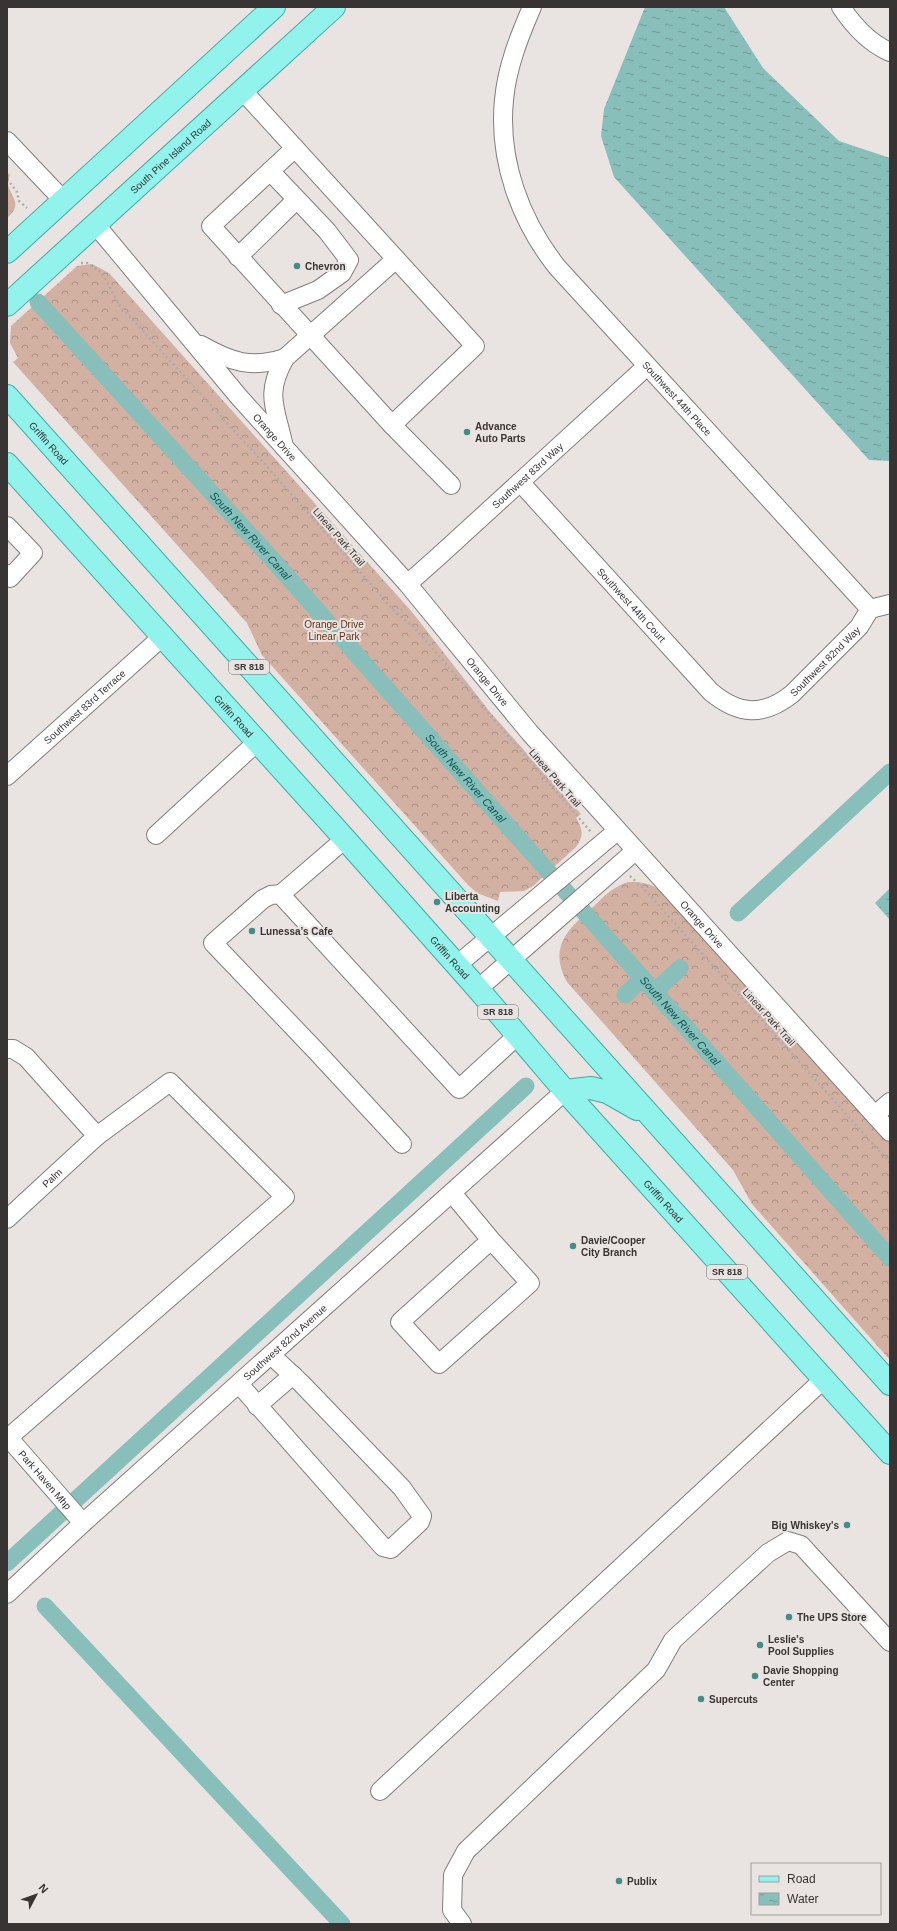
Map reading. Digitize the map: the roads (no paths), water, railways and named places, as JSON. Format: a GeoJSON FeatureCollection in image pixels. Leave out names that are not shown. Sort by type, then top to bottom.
{"type":"FeatureCollection","features":[{"type":"Feature","properties":{"kind":"main road"},"geometry":{"type":"LineString","coordinates":[[7,252],[62,199],[274,7]]}},
{"type":"Feature","properties":{"kind":"main road","name":"South Pine Island Road"},"geometry":{"type":"LineString","coordinates":[[7,305],[68,259],[95,224],[334,7]]}},
{"type":"Feature","properties":{"kind":"main road","name":"Griffin Road"},"geometry":{"type":"LineString","coordinates":[[7,396],[511,961],[654,1118],[890,1384]]}},
{"type":"Feature","properties":{"kind":"main road","name":"Griffin Road"},"geometry":{"type":"LineString","coordinates":[[7,464],[345,839],[478,989],[565,1091],[890,1453]]}},
{"type":"Feature","properties":{"kind":"main road"},"geometry":{"type":"LineString","coordinates":[[565,1091],[591,1088],[607,1092],[654,1118]]}},
{"type":"Feature","properties":{"kind":"street","name":"Southwest 44th Place"},"geometry":{"type":"LineString","coordinates":[[532,7],[518,40],[509,71],[504,100],[503,126],[510,172],[518,200],[529,226],[545,251],[647,366],[870,609]]}},
{"type":"Feature","properties":{"kind":"street"},"geometry":{"type":"LineString","coordinates":[[840,7],[859,30],[871,40],[890,52]]}},
{"type":"Feature","properties":{"kind":"street"},"geometry":{"type":"LineString","coordinates":[[242,90],[475,346],[392,425]]}},
{"type":"Feature","properties":{"kind":"street"},"geometry":{"type":"LineString","coordinates":[[7,141],[62,199]]}},
{"type":"Feature","properties":{"kind":"street"},"geometry":{"type":"LineString","coordinates":[[295,148],[211,226],[392,425],[451,485]]}},
{"type":"Feature","properties":{"kind":"street"},"geometry":{"type":"LineString","coordinates":[[270,171],[327,231],[349,260],[342,273],[318,290],[281,304]]}},
{"type":"Feature","properties":{"kind":"street"},"geometry":{"type":"LineString","coordinates":[[238,257],[296,200]]}},
{"type":"Feature","properties":{"kind":"street","name":"Orange Drive"},"geometry":{"type":"LineString","coordinates":[[95,224],[284,449],[406,582],[530,733],[890,1132]]}},
{"type":"Feature","properties":{"kind":"street"},"geometry":{"type":"LineString","coordinates":[[284,449],[272,395],[278,371],[285,358],[396,259]]}},
{"type":"Feature","properties":{"kind":"street"},"geometry":{"type":"LineString","coordinates":[[195,343],[233,360],[252,364],[269,363],[285,358]]}},
{"type":"Feature","properties":{"kind":"street","name":"Southwest 83rd Way"},"geometry":{"type":"LineString","coordinates":[[406,582],[412,580],[647,366]]}},
{"type":"Feature","properties":{"kind":"street","name":"Southwest 44th Court"},"geometry":{"type":"LineString","coordinates":[[520,482],[711,692],[723,702],[753,711]]}},
{"type":"Feature","properties":{"kind":"street"},"geometry":{"type":"LineString","coordinates":[[7,526],[33,553],[10,578],[7,574]]}},
{"type":"Feature","properties":{"kind":"street"},"geometry":{"type":"LineString","coordinates":[[870,609],[890,604]]}},
{"type":"Feature","properties":{"kind":"street","name":"Southwest 82nd Way"},"geometry":{"type":"LineString","coordinates":[[753,711],[767,709],[779,704],[792,694],[859,626],[870,609]]}},
{"type":"Feature","properties":{"kind":"street","name":"Southwest 83rd Terrace"},"geometry":{"type":"LineString","coordinates":[[7,776],[162,637]]}},
{"type":"Feature","properties":{"kind":"street"},"geometry":{"type":"LineString","coordinates":[[156,836],[257,742]]}},
{"type":"Feature","properties":{"kind":"street"},"geometry":{"type":"LineString","coordinates":[[457,965],[617,831]]}},
{"type":"Feature","properties":{"kind":"street"},"geometry":{"type":"LineString","coordinates":[[345,839],[280,894],[271,895],[263,899],[213,944],[317,1052],[402,1144]]}},
{"type":"Feature","properties":{"kind":"street"},"geometry":{"type":"LineString","coordinates":[[478,989],[635,851]]}},
{"type":"Feature","properties":{"kind":"street"},"geometry":{"type":"LineString","coordinates":[[280,894],[459,1089],[518,1035]]}},
{"type":"Feature","properties":{"kind":"street"},"geometry":{"type":"LineString","coordinates":[[7,1049],[13,1049],[26,1056],[97,1136]]}},
{"type":"Feature","properties":{"kind":"street","name":"Palm"},"geometry":{"type":"LineString","coordinates":[[7,1219],[97,1136],[170,1082],[285,1197],[8,1437]]}},
{"type":"Feature","properties":{"kind":"street","name":"Southwest 82nd Avenue"},"geometry":{"type":"LineString","coordinates":[[7,1594],[82,1523],[565,1091]]}},
{"type":"Feature","properties":{"kind":"street"},"geometry":{"type":"LineString","coordinates":[[875,1115],[890,1102]]}},
{"type":"Feature","properties":{"kind":"street"},"geometry":{"type":"LineString","coordinates":[[452,1192],[491,1240],[530,1283],[438,1364],[400,1322],[491,1240]]}},
{"type":"Feature","properties":{"kind":"street"},"geometry":{"type":"LineString","coordinates":[[239,1384],[384,1547],[391,1549],[420,1522],[422,1516],[402,1488],[293,1375],[271,1355]]}},
{"type":"Feature","properties":{"kind":"street"},"geometry":{"type":"LineString","coordinates":[[257,1406],[293,1375]]}},
{"type":"Feature","properties":{"kind":"street"},"geometry":{"type":"LineString","coordinates":[[380,1791],[824,1379]]}},
{"type":"Feature","properties":{"kind":"street","name":"Park Haven Mhp"},"geometry":{"type":"LineString","coordinates":[[8,1437],[82,1523]]}},
{"type":"Feature","properties":{"kind":"street"},"geometry":{"type":"LineString","coordinates":[[462,1924],[452,1910],[453,1876],[466,1851],[656,1670],[673,1640],[768,1553],[788,1541],[801,1545],[890,1642]]}},
{"type":"Feature","properties":{"kind":"water"},"geometry":{"type":"Polygon","coordinates":[[[645,7],[724,7],[763,68],[839,141],[890,158],[890,461],[869,460],[614,177],[601,136],[604,109],[645,7]]]}},
{"type":"Feature","properties":{"kind":"water"},"geometry":{"type":"Polygon","coordinates":[[[890,888],[890,920],[875,903],[890,888]]]}},
{"type":"Feature","properties":{"kind":"waterway","name":"South New River Canal"},"geometry":{"type":"LineString","coordinates":[[38,302],[263,549],[890,1258]]}},
{"type":"Feature","properties":{"kind":"waterway"},"geometry":{"type":"LineString","coordinates":[[738,913],[890,772]]}},
{"type":"Feature","properties":{"kind":"waterway"},"geometry":{"type":"LineString","coordinates":[[654,992],[680,968]]}},
{"type":"Feature","properties":{"kind":"waterway"},"geometry":{"type":"LineString","coordinates":[[625,995],[643,978]]}},
{"type":"Feature","properties":{"kind":"waterway"},"geometry":{"type":"LineString","coordinates":[[7,1563],[526,1086]]}},
{"type":"Feature","properties":{"kind":"waterway"},"geometry":{"type":"LineString","coordinates":[[45,1606],[342,1924]]}},
{"type":"Feature","properties":{"kind":"place","name":"Chevron"},"geometry":{"type":"Point","coordinates":[297,266]}},
{"type":"Feature","properties":{"kind":"place","name":"Advance Auto Parts"},"geometry":{"type":"Point","coordinates":[467,432]}},
{"type":"Feature","properties":{"kind":"place","name":"Liberta Accounting"},"geometry":{"type":"Point","coordinates":[437,902]}},
{"type":"Feature","properties":{"kind":"place","name":"Lunessa’s Cafe"},"geometry":{"type":"Point","coordinates":[252,931]}},
{"type":"Feature","properties":{"kind":"place","name":"Davie/Cooper City Branch"},"geometry":{"type":"Point","coordinates":[573,1246]}},
{"type":"Feature","properties":{"kind":"place","name":"Big Whiskey's"},"geometry":{"type":"Point","coordinates":[847,1525]}},
{"type":"Feature","properties":{"kind":"place","name":"The UPS Store"},"geometry":{"type":"Point","coordinates":[789,1617]}},
{"type":"Feature","properties":{"kind":"place","name":"Leslie's Pool Supplies"},"geometry":{"type":"Point","coordinates":[760,1645]}},
{"type":"Feature","properties":{"kind":"place","name":"Davie Shopping Center"},"geometry":{"type":"Point","coordinates":[755,1676]}},
{"type":"Feature","properties":{"kind":"place","name":"Supercuts"},"geometry":{"type":"Point","coordinates":[701,1699]}},
{"type":"Feature","properties":{"kind":"place","name":"Publix"},"geometry":{"type":"Point","coordinates":[619,1881]}},
{"type":"Feature","properties":{"kind":"park label","name":"Orange Drive Linear Park"},"geometry":{"type":"Point","coordinates":[334,630]}}]}
